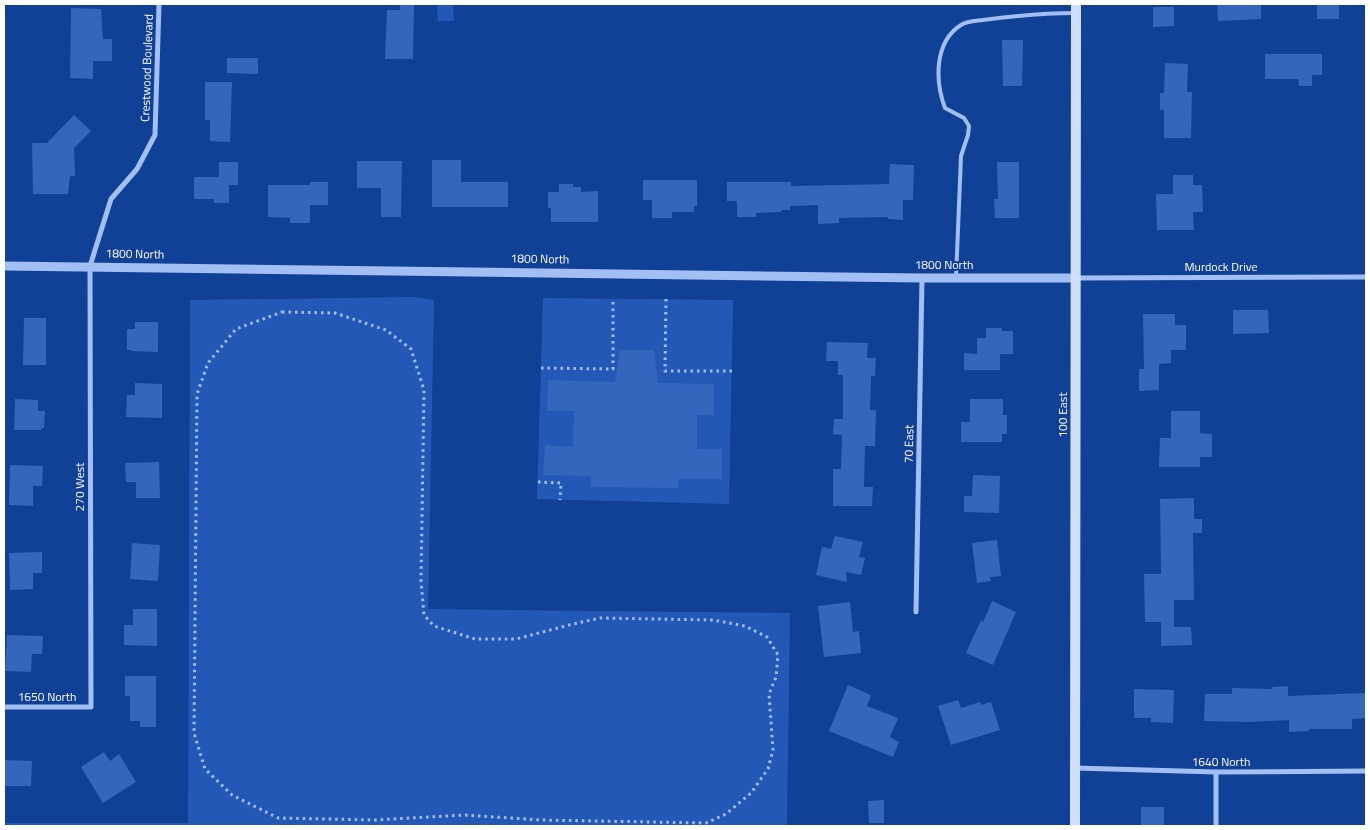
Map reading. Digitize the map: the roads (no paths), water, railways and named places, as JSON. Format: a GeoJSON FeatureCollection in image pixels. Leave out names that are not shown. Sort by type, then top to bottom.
{"type":"FeatureCollection","features":[{"type":"Feature","properties":{"kind":"main road","name":"100 East"},"geometry":{"type":"LineString","coordinates":[[1075,826],[1076,8]]}},
{"type":"Feature","properties":{"kind":"street","name":"Crestwood Boulevard"},"geometry":{"type":"LineString","coordinates":[[90,266],[111,199],[137,169],[155,134],[159,4]]}},
{"type":"Feature","properties":{"kind":"street","name":"1800 North"},"geometry":{"type":"LineString","coordinates":[[4,266],[922,278],[1075,278]]}},
{"type":"Feature","properties":{"kind":"street","name":"270 West"},"geometry":{"type":"LineString","coordinates":[[90,266],[90,707]]}},
{"type":"Feature","properties":{"kind":"street","name":"Murdock Drive"},"geometry":{"type":"LineString","coordinates":[[1075,278],[1366,277]]}},
{"type":"Feature","properties":{"kind":"street","name":"70 East"},"geometry":{"type":"LineString","coordinates":[[916,612],[922,278]]}},
{"type":"Feature","properties":{"kind":"street","name":"1650 North"},"geometry":{"type":"LineString","coordinates":[[4,708],[90,707]]}},
{"type":"Feature","properties":{"kind":"street","name":"1640 North"},"geometry":{"type":"LineString","coordinates":[[1075,768],[1216,772],[1366,771]]}},
{"type":"Feature","properties":{"kind":"street"},"geometry":{"type":"LineString","coordinates":[[1216,772],[1216,826]]}},
{"type":"Feature","properties":{"kind":"lane"},"geometry":{"type":"LineString","coordinates":[[956,278],[961,156],[969,126],[964,118],[946,108],[942,98],[939,67],[942,46],[948,35],[963,24],[1076,8]]}}]}
